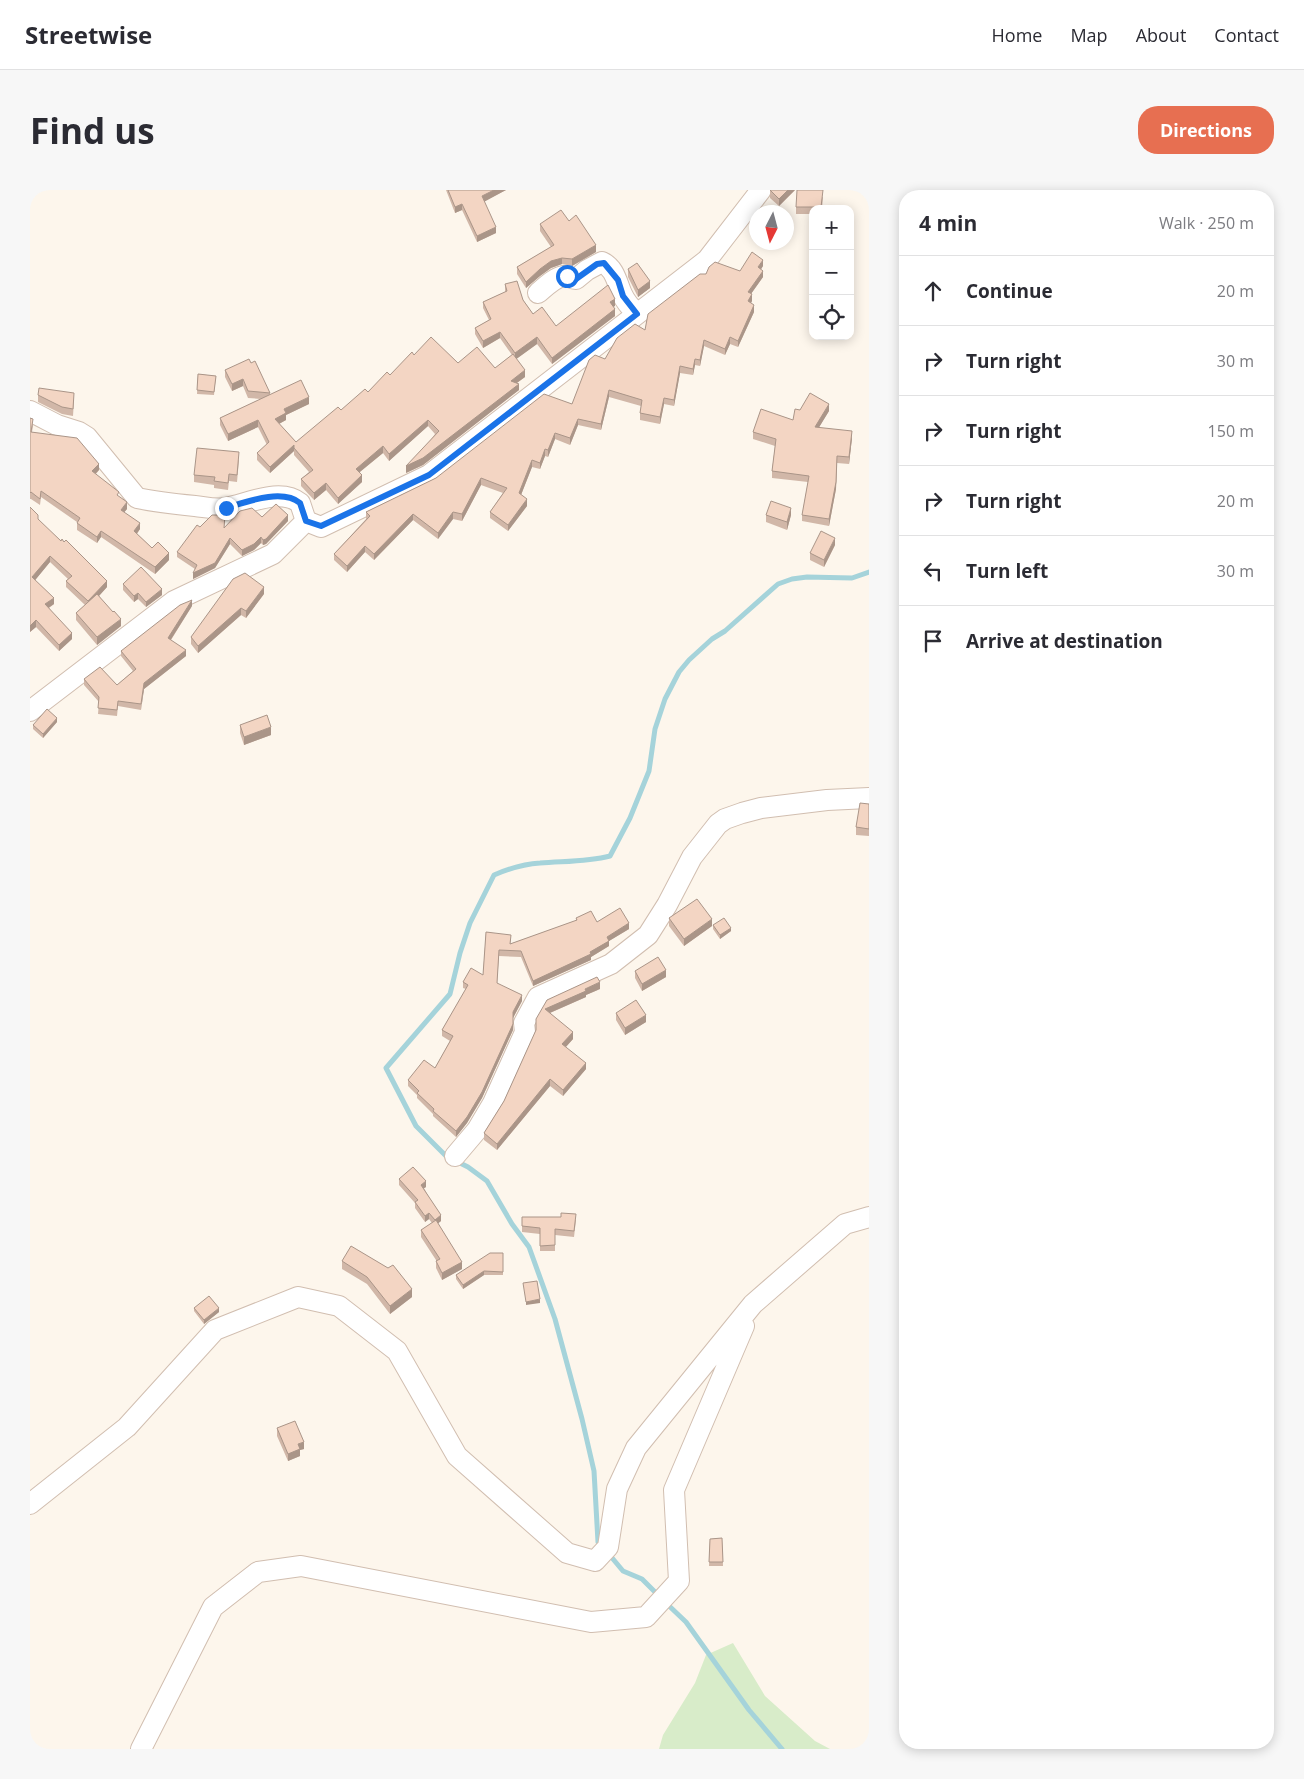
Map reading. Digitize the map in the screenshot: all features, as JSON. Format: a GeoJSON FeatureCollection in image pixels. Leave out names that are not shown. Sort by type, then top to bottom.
{"type":"FeatureCollection","features":[{"type":"Feature","properties":{"kind":"street"},"geometry":{"type":"LineString","coordinates":[[306,521],[321,526],[429,475],[707,260],[762,190]]}},
{"type":"Feature","properties":{"kind":"street"},"geometry":{"type":"LineString","coordinates":[[538,293],[561,276],[567,276],[575,280],[602,262],[606,264],[618,280],[623,296],[637,314]]}},
{"type":"Feature","properties":{"kind":"street"},"geometry":{"type":"LineString","coordinates":[[30,411],[57,425],[79,432],[86,437],[137,498],[211,509],[226,508],[276,496],[289,496],[300,503],[306,521]]}},
{"type":"Feature","properties":{"kind":"street"},"geometry":{"type":"LineString","coordinates":[[30,711],[174,601],[273,554],[306,521]]}},
{"type":"Feature","properties":{"kind":"street"},"geometry":{"type":"LineString","coordinates":[[455,1156],[477,1130],[493,1103],[525,1032],[524,1023],[538,996],[611,964],[648,935],[667,906],[689,863],[718,824],[725,819],[761,808],[827,800],[869,798]]}},
{"type":"Feature","properties":{"kind":"street"},"geometry":{"type":"LineString","coordinates":[[30,1504],[127,1427],[215,1330],[298,1297],[339,1306],[397,1351],[457,1456],[567,1553],[595,1561],[608,1547],[616,1489],[636,1448],[754,1304],[845,1224],[869,1217]]}},
{"type":"Feature","properties":{"kind":"street"},"geometry":{"type":"LineString","coordinates":[[142,1749],[214,1607],[258,1572],[301,1566],[591,1622],[646,1617],[679,1581],[674,1490],[754,1304]]}},
{"type":"Feature","properties":{"kind":"green space"},"geometry":{"type":"Polygon","coordinates":[[[733,1643],[765,1696],[815,1741],[830,1749],[659,1749],[663,1735],[695,1683],[706,1655],[733,1643]]]}},
{"type":"Feature","properties":{"kind":"building"},"geometry":{"type":"Polygon","coordinates":[[[448,190],[494,190],[482,196],[496,227],[477,236],[462,204],[455,207],[448,190]]]}},
{"type":"Feature","properties":{"kind":"building"},"geometry":{"type":"Polygon","coordinates":[[[770,190],[788,190],[779,199],[770,190]]]}},
{"type":"Feature","properties":{"kind":"building"},"geometry":{"type":"Polygon","coordinates":[[[797,190],[823,190],[821,205],[796,207],[797,190]]]}},
{"type":"Feature","properties":{"kind":"building"},"geometry":{"type":"Polygon","coordinates":[[[561,210],[569,221],[576,215],[596,245],[572,259],[562,258],[551,261],[526,282],[517,267],[554,245],[540,224],[561,210]]]}},
{"type":"Feature","properties":{"kind":"building"},"geometry":{"type":"Polygon","coordinates":[[[752,252],[763,260],[758,267],[763,271],[748,292],[752,294],[748,301],[754,305],[738,341],[730,337],[725,349],[704,340],[700,360],[695,359],[693,369],[680,366],[674,400],[664,398],[660,417],[640,413],[642,400],[609,390],[601,424],[578,419],[570,438],[555,433],[548,450],[545,449],[540,463],[532,460],[519,493],[527,499],[508,525],[490,512],[507,488],[481,478],[462,514],[453,512],[438,533],[413,514],[374,554],[365,546],[347,566],[334,554],[370,516],[366,512],[436,478],[544,394],[572,404],[589,360],[595,355],[605,359],[617,338],[635,324],[645,330],[648,314],[700,274],[706,274],[709,267],[715,262],[740,271],[752,252]]]}},
{"type":"Feature","properties":{"kind":"building"},"geometry":{"type":"Polygon","coordinates":[[[637,263],[650,281],[638,290],[628,269],[637,263]]]}},
{"type":"Feature","properties":{"kind":"building"},"geometry":{"type":"Polygon","coordinates":[[[517,281],[523,300],[533,314],[542,307],[556,326],[608,285],[615,299],[610,302],[615,309],[552,358],[537,337],[515,353],[500,332],[483,341],[475,328],[491,319],[483,302],[507,291],[505,284],[517,281]]]}},
{"type":"Feature","properties":{"kind":"building"},"geometry":{"type":"Polygon","coordinates":[[[431,337],[458,363],[477,347],[495,368],[513,354],[525,370],[511,381],[519,384],[423,458],[406,466],[439,431],[428,420],[389,454],[383,446],[356,469],[362,475],[338,498],[326,483],[314,493],[301,479],[313,470],[294,448],[294,445],[270,467],[257,453],[269,442],[258,420],[228,434],[220,418],[301,380],[309,397],[284,409],[286,413],[275,419],[296,442],[338,407],[341,410],[365,389],[368,392],[387,372],[390,375],[412,352],[414,355],[431,337]]]}},
{"type":"Feature","properties":{"kind":"building"},"geometry":{"type":"Polygon","coordinates":[[[249,359],[251,363],[255,361],[270,393],[248,391],[243,379],[232,384],[225,370],[249,359]]]}},
{"type":"Feature","properties":{"kind":"building"},"geometry":{"type":"Polygon","coordinates":[[[198,374],[216,376],[214,392],[197,390],[198,374]]]}},
{"type":"Feature","properties":{"kind":"building"},"geometry":{"type":"Polygon","coordinates":[[[39,388],[74,393],[73,409],[62,407],[38,395],[39,388]]]}},
{"type":"Feature","properties":{"kind":"building"},"geometry":{"type":"Polygon","coordinates":[[[810,393],[829,404],[815,427],[852,431],[849,457],[837,456],[836,482],[829,519],[802,515],[809,476],[772,471],[776,439],[753,432],[761,409],[793,420],[795,409],[800,410],[810,393]]]}},
{"type":"Feature","properties":{"kind":"building"},"geometry":{"type":"Polygon","coordinates":[[[30,418],[33,419],[31,432],[77,438],[99,464],[92,471],[119,492],[117,495],[127,502],[121,510],[140,523],[134,531],[152,548],[158,542],[169,553],[155,567],[101,531],[97,537],[77,523],[80,518],[41,491],[40,499],[30,493],[30,418]]]}},
{"type":"Feature","properties":{"kind":"building"},"geometry":{"type":"Polygon","coordinates":[[[197,448],[239,452],[237,475],[229,474],[228,483],[214,481],[215,477],[194,475],[197,448]]]}},
{"type":"Feature","properties":{"kind":"building"},"geometry":{"type":"Polygon","coordinates":[[[771,501],[791,508],[787,522],[766,515],[771,501]]]}},
{"type":"Feature","properties":{"kind":"building"},"geometry":{"type":"Polygon","coordinates":[[[276,504],[288,515],[266,539],[263,540],[261,537],[254,544],[242,550],[230,538],[215,563],[193,573],[197,565],[177,552],[197,525],[200,527],[212,515],[225,515],[224,528],[240,511],[252,508],[262,517],[276,504]]]}},
{"type":"Feature","properties":{"kind":"building"},"geometry":{"type":"Polygon","coordinates":[[[30,507],[38,515],[38,519],[61,541],[62,539],[64,542],[66,540],[107,581],[88,601],[66,581],[72,576],[50,556],[32,577],[54,598],[45,604],[72,633],[59,645],[36,620],[30,626],[30,507]]]}},
{"type":"Feature","properties":{"kind":"building"},"geometry":{"type":"Polygon","coordinates":[[[821,531],[835,538],[824,560],[810,553],[821,531]]]}},
{"type":"Feature","properties":{"kind":"building"},"geometry":{"type":"Polygon","coordinates":[[[141,567],[162,589],[146,602],[138,593],[134,596],[123,584],[141,567]]]}},
{"type":"Feature","properties":{"kind":"building"},"geometry":{"type":"Polygon","coordinates":[[[245,573],[264,587],[246,611],[241,608],[198,646],[191,637],[233,579],[245,573]]]}},
{"type":"Feature","properties":{"kind":"building"},"geometry":{"type":"Polygon","coordinates":[[[97,594],[121,619],[97,637],[76,613],[97,594]]]}},
{"type":"Feature","properties":{"kind":"building"},"geometry":{"type":"Polygon","coordinates":[[[192,600],[168,638],[186,650],[144,683],[141,704],[118,701],[117,710],[98,708],[99,697],[84,679],[100,667],[117,685],[136,669],[121,651],[180,605],[192,600]]]}},
{"type":"Feature","properties":{"kind":"building"},"geometry":{"type":"Polygon","coordinates":[[[47,709],[57,718],[43,734],[33,725],[47,709]]]}},
{"type":"Feature","properties":{"kind":"building"},"geometry":{"type":"Polygon","coordinates":[[[267,715],[271,727],[244,737],[240,725],[267,715]]]}},
{"type":"Feature","properties":{"kind":"building"},"geometry":{"type":"Polygon","coordinates":[[[860,803],[869,804],[869,829],[856,827],[860,803]]]}},
{"type":"Feature","properties":{"kind":"building"},"geometry":{"type":"Polygon","coordinates":[[[697,899],[712,919],[684,939],[669,918],[697,899]]]}},
{"type":"Feature","properties":{"kind":"building"},"geometry":{"type":"Polygon","coordinates":[[[620,908],[629,923],[607,937],[609,941],[590,952],[591,954],[533,981],[521,951],[499,950],[497,983],[522,995],[513,1012],[513,1024],[482,1092],[456,1131],[433,1111],[434,1109],[417,1093],[419,1091],[408,1080],[424,1060],[435,1068],[453,1036],[442,1030],[468,985],[463,982],[471,968],[483,975],[486,932],[511,935],[510,944],[577,920],[576,918],[591,911],[597,922],[620,908]]]}},
{"type":"Feature","properties":{"kind":"building"},"geometry":{"type":"Polygon","coordinates":[[[724,918],[731,928],[720,935],[713,925],[724,918]]]}},
{"type":"Feature","properties":{"kind":"building"},"geometry":{"type":"Polygon","coordinates":[[[658,957],[666,970],[642,984],[635,971],[658,957]]]}},
{"type":"Feature","properties":{"kind":"building"},"geometry":{"type":"Polygon","coordinates":[[[597,977],[600,982],[585,989],[586,991],[545,1009],[573,1032],[562,1044],[586,1063],[563,1090],[550,1079],[497,1144],[484,1133],[504,1101],[536,1030],[536,1019],[547,1000],[597,977]]]}},
{"type":"Feature","properties":{"kind":"building"},"geometry":{"type":"Polygon","coordinates":[[[636,1000],[646,1015],[625,1028],[616,1013],[636,1000]]]}},
{"type":"Feature","properties":{"kind":"building"},"geometry":{"type":"Polygon","coordinates":[[[413,1167],[426,1181],[421,1185],[441,1215],[435,1220],[429,1213],[425,1216],[415,1202],[418,1200],[399,1179],[413,1167]]]}},
{"type":"Feature","properties":{"kind":"building"},"geometry":{"type":"Polygon","coordinates":[[[561,1213],[576,1214],[574,1231],[555,1229],[555,1245],[540,1246],[540,1228],[522,1226],[522,1217],[561,1217],[561,1213]]]}},
{"type":"Feature","properties":{"kind":"building"},"geometry":{"type":"Polygon","coordinates":[[[436,1220],[462,1262],[442,1273],[436,1261],[440,1259],[421,1230],[436,1220]]]}},
{"type":"Feature","properties":{"kind":"building"},"geometry":{"type":"Polygon","coordinates":[[[351,1246],[388,1268],[393,1265],[412,1289],[390,1306],[367,1277],[342,1261],[351,1246]]]}},
{"type":"Feature","properties":{"kind":"building"},"geometry":{"type":"Polygon","coordinates":[[[490,1253],[503,1253],[503,1272],[484,1271],[463,1285],[456,1275],[490,1253]]]}},
{"type":"Feature","properties":{"kind":"building"},"geometry":{"type":"Polygon","coordinates":[[[537,1281],[540,1299],[526,1302],[523,1283],[537,1281]]]}},
{"type":"Feature","properties":{"kind":"building"},"geometry":{"type":"Polygon","coordinates":[[[209,1296],[219,1308],[204,1320],[194,1308],[209,1296]]]}},
{"type":"Feature","properties":{"kind":"building"},"geometry":{"type":"Polygon","coordinates":[[[295,1421],[304,1442],[298,1444],[300,1449],[288,1454],[277,1428],[295,1421]]]}},
{"type":"Feature","properties":{"kind":"building"},"geometry":{"type":"Polygon","coordinates":[[[722,1538],[723,1562],[709,1562],[710,1539],[722,1538]]]}},
{"type":"Feature","properties":{"kind":"waterway"},"geometry":{"type":"LineString","coordinates":[[603,1547],[598,1542],[594,1471],[582,1419],[555,1319],[529,1247],[512,1224],[487,1181],[468,1167],[446,1156],[416,1126],[386,1068],[450,994],[470,923],[494,875],[528,864],[610,856],[630,818],[649,771],[655,729],[665,699],[679,672],[689,660],[778,584],[792,579],[807,577],[852,578],[869,572]]}},
{"type":"Feature","properties":{"kind":"waterway"},"geometry":{"type":"LineString","coordinates":[[608,1553],[623,1571],[642,1579],[660,1597]]}},
{"type":"Feature","properties":{"kind":"waterway"},"geometry":{"type":"LineString","coordinates":[[666,1603],[686,1622],[749,1710],[782,1749]]}},
{"type":"Feature","properties":{"kind":"route"},"geometry":{"type":"LineString","coordinates":[[226,508],[276,496],[289,496],[300,503],[306,521],[321,526],[429,475],[637,314],[623,296],[618,280],[606,264],[600,262],[575,280],[567,276]]}}]}
